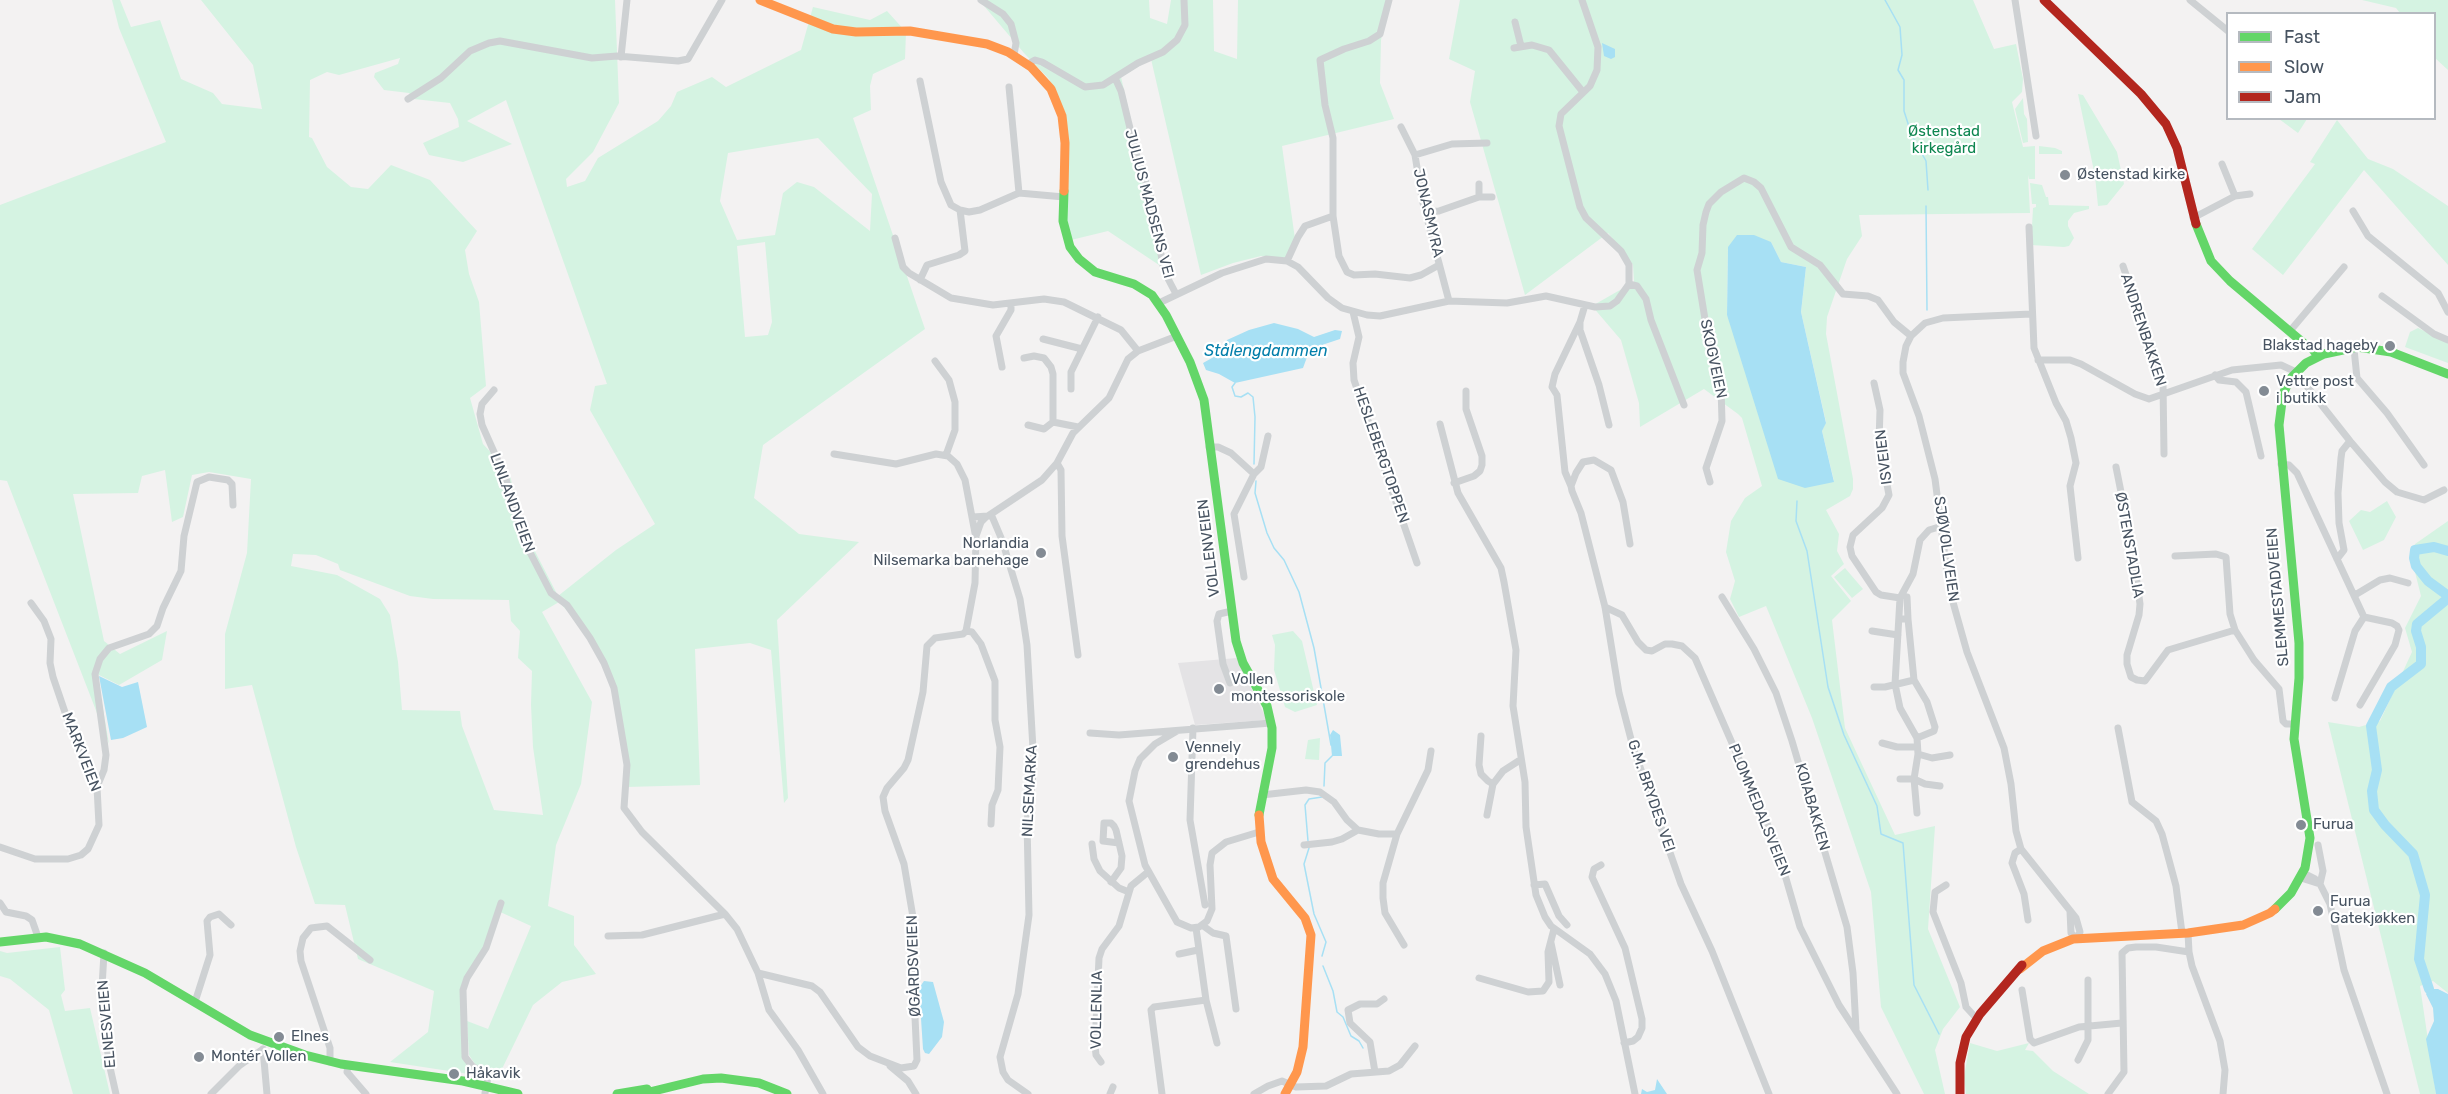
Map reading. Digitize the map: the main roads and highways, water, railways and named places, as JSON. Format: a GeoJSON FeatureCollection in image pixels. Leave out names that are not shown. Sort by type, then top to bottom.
{"type":"FeatureCollection","features":[{"type":"Feature","properties":{"kind":"main road","name":"VOLLENVEIEN"},"geometry":{"type":"LineString","coordinates":[[760,0],[833,29],[856,32],[900,30],[935,34],[987,44],[1014,55],[1028,64],[1048,85],[1061,110],[1065,137],[1064,221],[1066,239],[1079,259],[1098,274],[1141,287],[1159,303],[1194,369],[1202,391],[1239,651],[1265,701],[1271,723],[1272,748],[1262,795],[1259,832],[1271,875],[1305,918],[1311,935],[1303,1047],[1298,1068],[1284,1094]]}},
{"type":"Feature","properties":{"kind":"main road"},"geometry":{"type":"LineString","coordinates":[[2044,0],[2141,94],[2160,116],[2177,148],[2193,218],[2204,248],[2216,267],[2290,332],[2310,346],[2315,357]]}},
{"type":"Feature","properties":{"kind":"main road","name":"SLEMMESTADVEIEN"},"geometry":{"type":"LineString","coordinates":[[1960,1094],[1961,1055],[1966,1037],[1977,1018],[2020,969],[2046,949],[2076,934],[2185,933],[2235,927],[2258,920],[2281,905],[2302,876],[2307,861],[2310,838],[2295,755],[2294,724],[2299,678],[2299,643],[2281,464],[2279,425],[2281,402],[2286,386],[2315,357],[2354,349],[2368,348],[2397,355],[2448,374]]}},
{"type":"Feature","properties":{"kind":"main road"},"geometry":{"type":"LineString","coordinates":[[0,942],[38,937],[67,940],[104,953],[145,973],[266,1043],[330,1062],[456,1082],[486,1091],[516,1094]]}},
{"type":"Feature","properties":{"kind":"main road"},"geometry":{"type":"LineString","coordinates":[[617,1094],[646,1092],[703,1080],[732,1078],[759,1083],[787,1094]]}},
{"type":"Feature","properties":{"kind":"water"},"geometry":{"type":"Polygon","coordinates":[[[1602,43],[1615,49],[1615,57],[1611,59],[1604,56],[1602,43]]]}},
{"type":"Feature","properties":{"kind":"water"},"geometry":{"type":"Polygon","coordinates":[[[1737,235],[1754,235],[1771,242],[1781,262],[1806,267],[1801,312],[1826,423],[1822,431],[1834,482],[1805,488],[1778,479],[1727,315],[1728,247],[1737,235]]]}},
{"type":"Feature","properties":{"kind":"water","name":"Stålengdammen"},"geometry":{"type":"Polygon","coordinates":[[[1274,323],[1298,329],[1314,337],[1335,330],[1342,331],[1340,339],[1310,349],[1303,368],[1235,383],[1206,370],[1203,363],[1221,353],[1227,340],[1249,330],[1274,323]]]}},
{"type":"Feature","properties":{"kind":"water"},"geometry":{"type":"Polygon","coordinates":[[[99,676],[122,687],[138,682],[147,727],[123,738],[111,740],[99,676]]]}},
{"type":"Feature","properties":{"kind":"water"},"geometry":{"type":"Polygon","coordinates":[[[1333,730],[1340,735],[1342,756],[1332,756],[1330,735],[1333,730]]]}},
{"type":"Feature","properties":{"kind":"water"},"geometry":{"type":"Polygon","coordinates":[[[924,981],[933,982],[944,1022],[942,1037],[929,1054],[923,1049],[919,988],[924,981]]]}},
{"type":"Feature","properties":{"kind":"water"},"geometry":{"type":"Polygon","coordinates":[[[2429,989],[2438,989],[2448,994],[2448,1094],[2436,1094],[2426,1039],[2434,1021],[2433,1008],[2426,994],[2429,989]]]}},
{"type":"Feature","properties":{"kind":"water"},"geometry":{"type":"Polygon","coordinates":[[[1657,1079],[1667,1094],[1641,1094],[1642,1089],[1647,1092],[1655,1090],[1657,1079]]]}},
{"type":"Feature","properties":{"kind":"waterway"},"geometry":{"type":"LineString","coordinates":[[1885,0],[1900,27],[1902,55],[1898,70],[1904,80],[1904,111],[1912,136],[1926,161],[1928,190]]}},
{"type":"Feature","properties":{"kind":"waterway"},"geometry":{"type":"LineString","coordinates":[[1926,206],[1927,310]]}},
{"type":"Feature","properties":{"kind":"waterway"},"geometry":{"type":"LineString","coordinates":[[1235,383],[1232,387],[1235,396],[1241,397],[1248,393],[1253,397],[1254,464]]}},
{"type":"Feature","properties":{"kind":"waterway"},"geometry":{"type":"LineString","coordinates":[[1256,481],[1255,493],[1267,533],[1274,548],[1284,560],[1299,592],[1314,648],[1331,745]]}},
{"type":"Feature","properties":{"kind":"waterway"},"geometry":{"type":"LineString","coordinates":[[1797,501],[1796,521],[1807,551],[1828,687],[1844,735],[1877,806],[1881,834],[1903,843],[1914,985],[1939,1034]]}},
{"type":"Feature","properties":{"kind":"waterway"},"geometry":{"type":"LineString","coordinates":[[2429,989],[2419,959],[2425,895],[2413,854],[2374,810],[2372,791],[2377,770],[2371,726],[2391,687],[2421,664],[2417,624],[2447,599],[2447,595],[2428,581],[2416,566],[2415,550],[2434,547],[2448,551]]}},
{"type":"Feature","properties":{"kind":"waterway"},"geometry":{"type":"LineString","coordinates":[[1324,786],[1325,763],[1332,756]]}},
{"type":"Feature","properties":{"kind":"waterway"},"geometry":{"type":"LineString","coordinates":[[1308,841],[1305,805],[1309,799],[1322,797]]}},
{"type":"Feature","properties":{"kind":"waterway"},"geometry":{"type":"LineString","coordinates":[[1309,848],[1304,864],[1314,914],[1326,942],[1322,956]]}},
{"type":"Feature","properties":{"kind":"waterway"},"geometry":{"type":"LineString","coordinates":[[1323,966],[1333,991],[1337,1012],[1343,1017],[1351,1036],[1359,1041],[1363,1048]]}},
{"type":"Feature","properties":{"kind":"place","name":"Østenstad kirke"},"geometry":{"type":"Point","coordinates":[2065,175]}},
{"type":"Feature","properties":{"kind":"place","name":"Blakstad hageby"},"geometry":{"type":"Point","coordinates":[2390,346]}},
{"type":"Feature","properties":{"kind":"place","name":"Vettre post i butikk"},"geometry":{"type":"Point","coordinates":[2264,391]}},
{"type":"Feature","properties":{"kind":"place","name":"Norlandia Nilsemarka barnehage"},"geometry":{"type":"Point","coordinates":[1041,553]}},
{"type":"Feature","properties":{"kind":"place","name":"Vollen montessoriskole"},"geometry":{"type":"Point","coordinates":[1219,689]}},
{"type":"Feature","properties":{"kind":"place","name":"Vennely grendehus"},"geometry":{"type":"Point","coordinates":[1173,757]}},
{"type":"Feature","properties":{"kind":"place","name":"Furua"},"geometry":{"type":"Point","coordinates":[2301,825]}},
{"type":"Feature","properties":{"kind":"place","name":"Furua Gatekjøkken"},"geometry":{"type":"Point","coordinates":[2318,911]}},
{"type":"Feature","properties":{"kind":"place","name":"Elnes"},"geometry":{"type":"Point","coordinates":[279,1037]}},
{"type":"Feature","properties":{"kind":"place","name":"Montér Vollen"},"geometry":{"type":"Point","coordinates":[199,1057]}},
{"type":"Feature","properties":{"kind":"place","name":"Håkavik"},"geometry":{"type":"Point","coordinates":[454,1074]}},
{"type":"Feature","properties":{"kind":"park label","name":"Østenstad kirkegård"},"geometry":{"type":"Point","coordinates":[1944,140]}}]}
